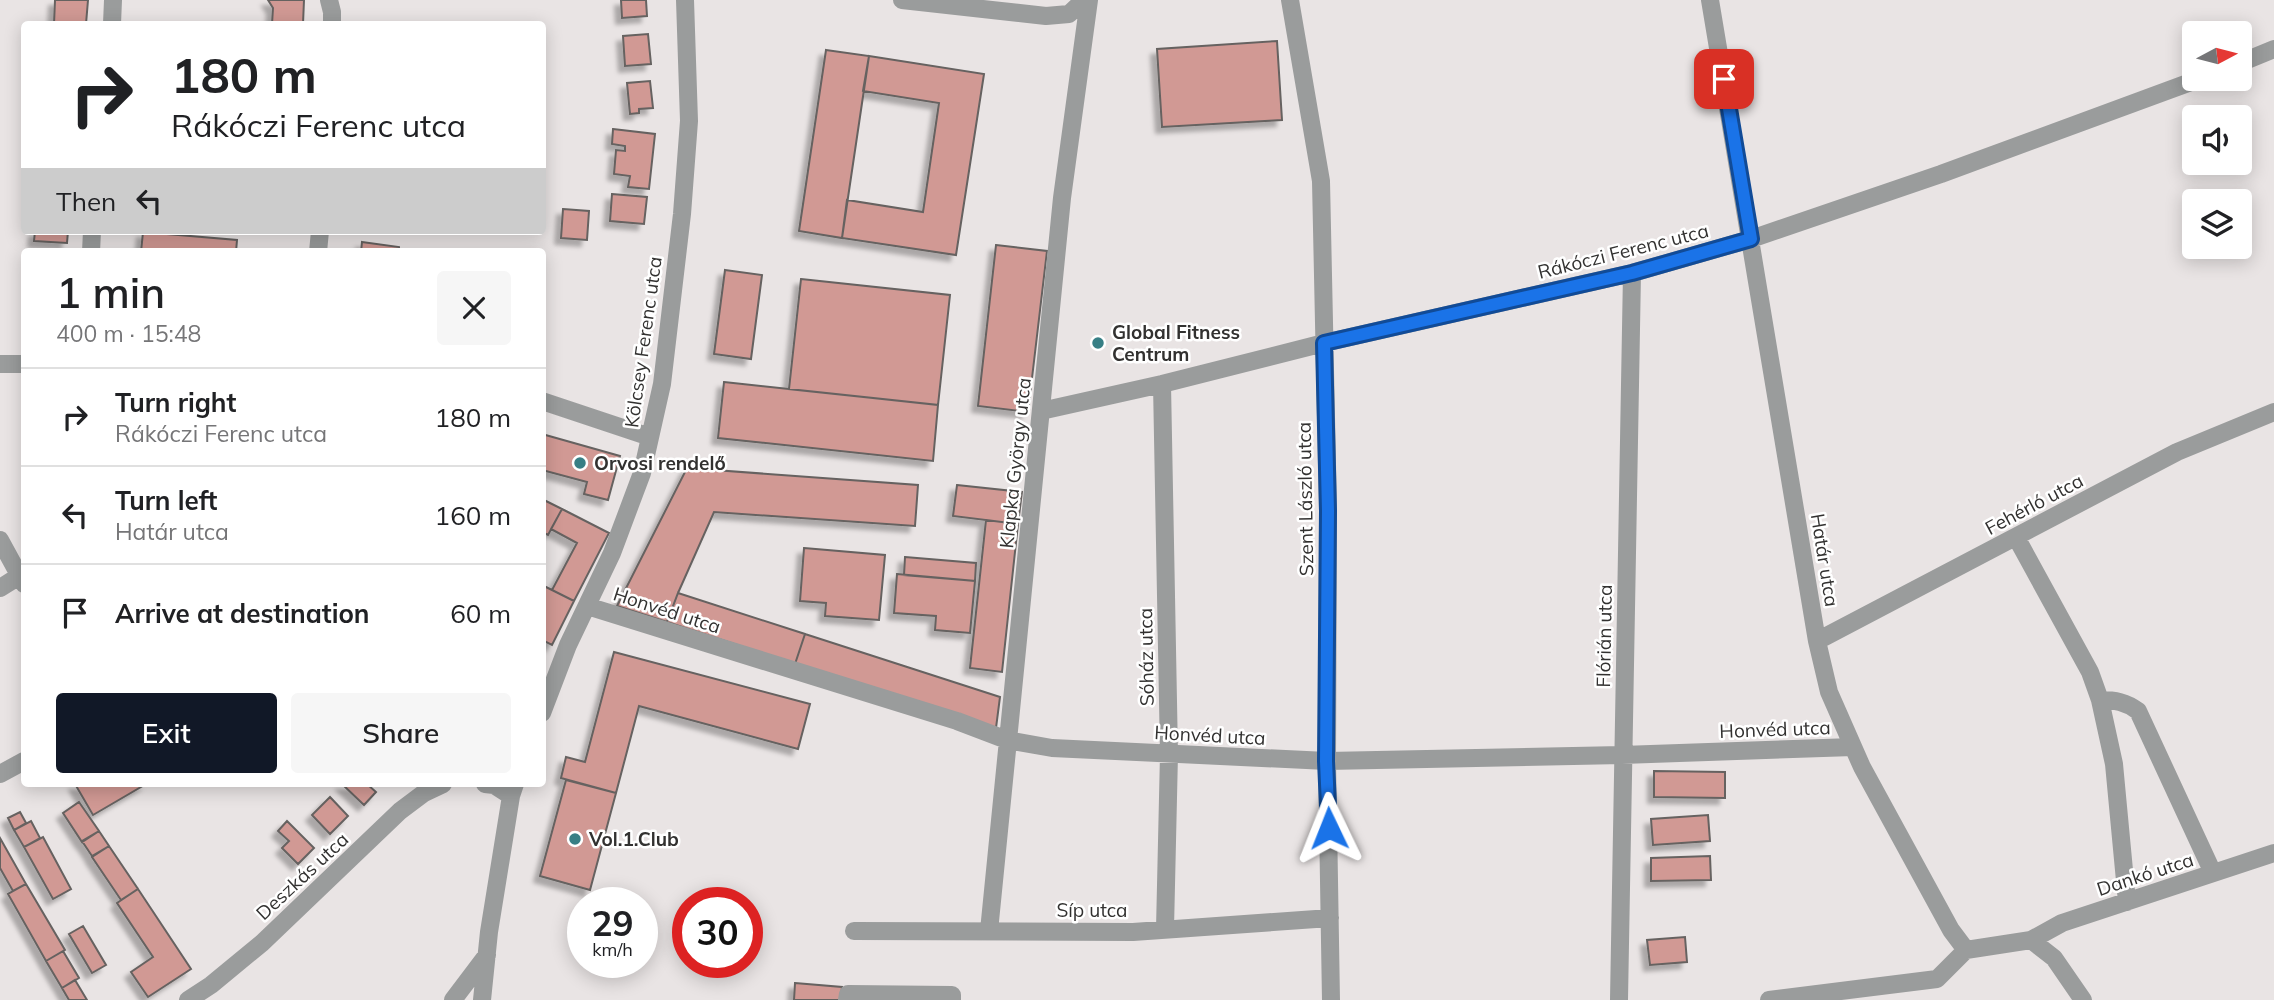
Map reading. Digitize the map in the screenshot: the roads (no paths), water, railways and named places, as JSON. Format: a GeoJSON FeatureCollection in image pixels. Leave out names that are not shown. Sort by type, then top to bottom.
{"type":"FeatureCollection","features":[{"type":"Feature","properties":{"kind":"street"},"geometry":{"type":"LineString","coordinates":[[112,21],[113,0]]}},
{"type":"Feature","properties":{"kind":"street"},"geometry":{"type":"LineString","coordinates":[[329,0],[332,21]]}},
{"type":"Feature","properties":{"kind":"street","name":"Kölcsey Ferenc utca"},"geometry":{"type":"LineString","coordinates":[[546,703],[568,645],[616,541],[642,473],[662,384],[689,121],[685,0]]}},
{"type":"Feature","properties":{"kind":"street"},"geometry":{"type":"LineString","coordinates":[[902,0],[1046,16],[1069,14],[1087,0]]}},
{"type":"Feature","properties":{"kind":"street","name":"Klapka György utca"},"geometry":{"type":"LineString","coordinates":[[989,930],[1062,198],[1087,0]]}},
{"type":"Feature","properties":{"kind":"street","name":"Szent László utca"},"geometry":{"type":"LineString","coordinates":[[1290,0],[1321,181],[1328,511],[1326,761],[1331,1000]]}},
{"type":"Feature","properties":{"kind":"street","name":"Határ utca"},"geometry":{"type":"LineString","coordinates":[[1710,0],[1817,641],[1829,692],[1862,767],[1951,930],[1966,950]]}},
{"type":"Feature","properties":{"kind":"street"},"geometry":{"type":"LineString","coordinates":[[2252,58],[2274,49]]}},
{"type":"Feature","properties":{"kind":"street","name":"Rákóczi Ferenc utca"},"geometry":{"type":"LineString","coordinates":[[1041,411],[1632,273],[1751,239],[1941,174],[2182,85]]}},
{"type":"Feature","properties":{"kind":"street","name":"Flórián utca"},"geometry":{"type":"LineString","coordinates":[[1619,1000],[1632,273]]}},
{"type":"Feature","properties":{"kind":"street"},"geometry":{"type":"LineString","coordinates":[[0,364],[21,364]]}},
{"type":"Feature","properties":{"kind":"street","name":"Sóház utca"},"geometry":{"type":"LineString","coordinates":[[1162,384],[1169,754],[1165,929]]}},
{"type":"Feature","properties":{"kind":"street"},"geometry":{"type":"LineString","coordinates":[[546,402],[650,437]]}},
{"type":"Feature","properties":{"kind":"street","name":"Fehérló utca"},"geometry":{"type":"LineString","coordinates":[[1817,641],[2177,453],[2274,412]]}},
{"type":"Feature","properties":{"kind":"street"},"geometry":{"type":"LineString","coordinates":[[2015,537],[2090,672],[2100,700],[2114,764],[2126,902]]}},
{"type":"Feature","properties":{"kind":"street"},"geometry":{"type":"LineString","coordinates":[[0,540],[21,574]]}},
{"type":"Feature","properties":{"kind":"street"},"geometry":{"type":"LineString","coordinates":[[0,588],[21,578]]}},
{"type":"Feature","properties":{"kind":"street","name":"Honvéd utca"},"geometry":{"type":"LineString","coordinates":[[587,606],[957,721],[1007,740],[1052,748],[1326,761],[1853,747]]}},
{"type":"Feature","properties":{"kind":"street"},"geometry":{"type":"LineString","coordinates":[[2100,700],[2116,700],[2129,704],[2138,711],[2213,873]]}},
{"type":"Feature","properties":{"kind":"street"},"geometry":{"type":"LineString","coordinates":[[0,774],[21,763]]}},
{"type":"Feature","properties":{"kind":"street","name":"Deszkás utca"},"geometry":{"type":"LineString","coordinates":[[188,1000],[211,985],[261,943],[400,811],[437,787]]}},
{"type":"Feature","properties":{"kind":"street"},"geometry":{"type":"LineString","coordinates":[[482,1000],[513,790]]}},
{"type":"Feature","properties":{"kind":"street","name":"Dankó utca"},"geometry":{"type":"LineString","coordinates":[[2031,940],[2062,923],[2274,853]]}},
{"type":"Feature","properties":{"kind":"street","name":"Síp utca"},"geometry":{"type":"LineString","coordinates":[[854,931],[1133,932],[1330,918]]}},
{"type":"Feature","properties":{"kind":"street"},"geometry":{"type":"LineString","coordinates":[[1769,1000],[1937,979],[1966,950],[2031,940],[2054,958],[2083,1000]]}},
{"type":"Feature","properties":{"kind":"street"},"geometry":{"type":"LineString","coordinates":[[453,1000],[487,955]]}},
{"type":"Feature","properties":{"kind":"street"},"geometry":{"type":"LineString","coordinates":[[848,1000],[848,994],[951,995],[952,1000]]}},
{"type":"Feature","properties":{"kind":"place","name":"Global Fitness Centrum"},"geometry":{"type":"Point","coordinates":[1098,343]}},
{"type":"Feature","properties":{"kind":"place","name":"Orvosi rendelő"},"geometry":{"type":"Point","coordinates":[580,463]}},
{"type":"Feature","properties":{"kind":"place","name":"Vol.1.Club"},"geometry":{"type":"Point","coordinates":[575,839]}}]}
